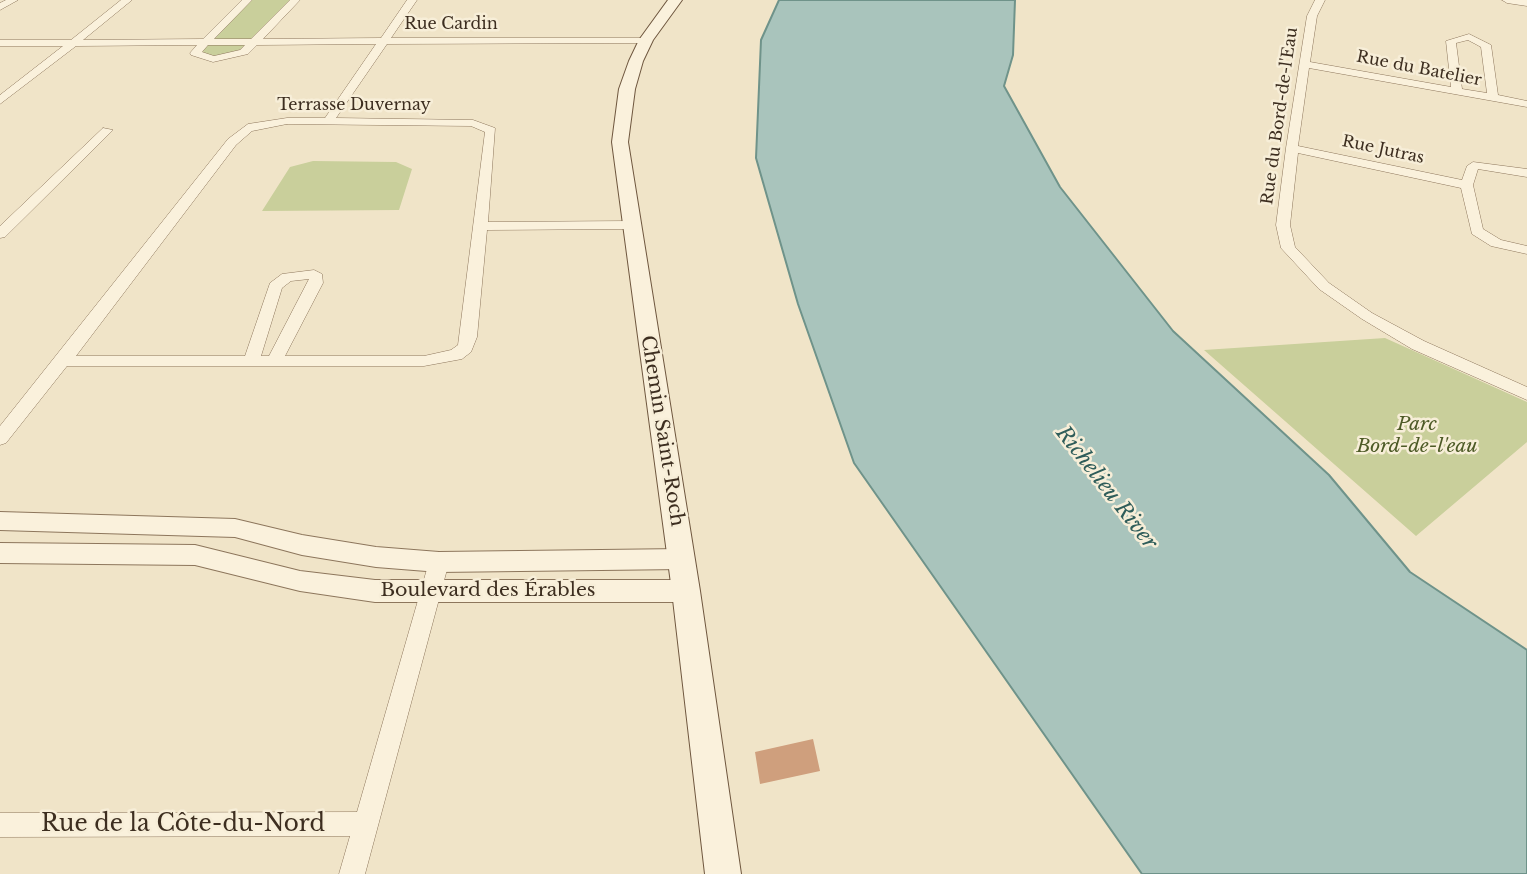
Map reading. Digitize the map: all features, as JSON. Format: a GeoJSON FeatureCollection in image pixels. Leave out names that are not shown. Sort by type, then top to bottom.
{"type":"FeatureCollection","features":[{"type":"Feature","properties":{"kind":"main road","name":"Chemin Saint-Roch"},"geometry":{"type":"LineString","coordinates":[[675,0],[646,40],[631,73],[621,124],[621,168],[682,559],[723,874]]}},
{"type":"Feature","properties":{"kind":"street"},"geometry":{"type":"LineString","coordinates":[[0,7],[13,0]]}},
{"type":"Feature","properties":{"kind":"street"},"geometry":{"type":"LineString","coordinates":[[0,101],[127,0]]}},
{"type":"Feature","properties":{"kind":"street"},"geometry":{"type":"LineString","coordinates":[[204,41],[247,0]]}},
{"type":"Feature","properties":{"kind":"street"},"geometry":{"type":"LineString","coordinates":[[256,41],[295,0]]}},
{"type":"Feature","properties":{"kind":"street"},"geometry":{"type":"LineString","coordinates":[[328,122],[412,0]]}},
{"type":"Feature","properties":{"kind":"street","name":"Rue du Bord-de-l'Eau"},"geometry":{"type":"LineString","coordinates":[[1320,0],[1312,16],[1292,148],[1283,225],[1288,248],[1300,264],[1324,286],[1367,316],[1418,345],[1527,394]]}},
{"type":"Feature","properties":{"kind":"street"},"geometry":{"type":"LineString","coordinates":[[1507,0],[1527,3]]}},
{"type":"Feature","properties":{"kind":"street"},"geometry":{"type":"LineString","coordinates":[[1457,92],[1451,41],[1469,37],[1486,45],[1493,98]]}},
{"type":"Feature","properties":{"kind":"street","name":"Rue Cardin"},"geometry":{"type":"LineString","coordinates":[[0,43],[646,40]]}},
{"type":"Feature","properties":{"kind":"street","name":"Rue Cardin"},"geometry":{"type":"LineString","coordinates":[[204,41],[195,53],[214,59],[238,55],[256,41]]}},
{"type":"Feature","properties":{"kind":"street","name":"Rue du Batelier"},"geometry":{"type":"LineString","coordinates":[[1306,64],[1527,104]]}},
{"type":"Feature","properties":{"kind":"street","name":"Terrasse Duvernay"},"geometry":{"type":"LineString","coordinates":[[0,438],[238,135],[258,124],[473,123],[489,126],[492,138],[468,337],[465,348],[456,355],[424,361],[63,361]]}},
{"type":"Feature","properties":{"kind":"street"},"geometry":{"type":"LineString","coordinates":[[2,229],[107,130]]}},
{"type":"Feature","properties":{"kind":"street","name":"Rue Jutras"},"geometry":{"type":"LineString","coordinates":[[1292,148],[1467,185]]}},
{"type":"Feature","properties":{"kind":"street"},"geometry":{"type":"LineString","coordinates":[[1527,173],[1481,164],[1472,166],[1467,185],[1477,231],[1496,243],[1527,250]]}},
{"type":"Feature","properties":{"kind":"street"},"geometry":{"type":"LineString","coordinates":[[482,226],[630,225]]}},
{"type":"Feature","properties":{"kind":"street"},"geometry":{"type":"LineString","coordinates":[[252,360],[275,286],[287,276],[314,274],[317,277],[316,283],[275,360]]}},
{"type":"Feature","properties":{"kind":"street","name":"Boulevard des Érables"},"geometry":{"type":"LineString","coordinates":[[0,521],[235,528],[327,549],[376,557],[439,562],[682,559]]}},
{"type":"Feature","properties":{"kind":"street","name":"Boulevard des Érables"},"geometry":{"type":"LineString","coordinates":[[0,553],[195,555],[300,581],[375,592],[430,594],[686,591]]}},
{"type":"Feature","properties":{"kind":"street"},"geometry":{"type":"LineString","coordinates":[[352,874],[439,562]]}},
{"type":"Feature","properties":{"kind":"street","name":"Rue de la Côte-du-Nord"},"geometry":{"type":"LineString","coordinates":[[0,825],[366,824]]}},
{"type":"Feature","properties":{"kind":"green space"},"geometry":{"type":"Polygon","coordinates":[[[250,0],[295,0],[250,50],[206,58],[198,47],[250,0]]]}},
{"type":"Feature","properties":{"kind":"green space"},"geometry":{"type":"Polygon","coordinates":[[[313,161],[396,162],[412,169],[399,210],[262,211],[290,167],[313,161]]]}},
{"type":"Feature","properties":{"kind":"green space","name":"Parc Bord-de-l'eau"},"geometry":{"type":"Polygon","coordinates":[[[1385,338],[1527,402],[1527,442],[1416,536],[1204,350],[1385,338]]]}},
{"type":"Feature","properties":{"kind":"water","name":"Richelieu River"},"geometry":{"type":"Polygon","coordinates":[[[779,0],[1015,0],[1013,55],[1004,86],[1060,187],[1173,331],[1329,475],[1410,572],[1527,650],[1527,874],[1142,874],[854,463],[798,304],[756,158],[761,40],[779,0]]]}},
{"type":"Feature","properties":{"kind":"building"},"geometry":{"type":"Polygon","coordinates":[[[813,739],[820,771],[760,784],[755,752],[813,739]]]}}]}
